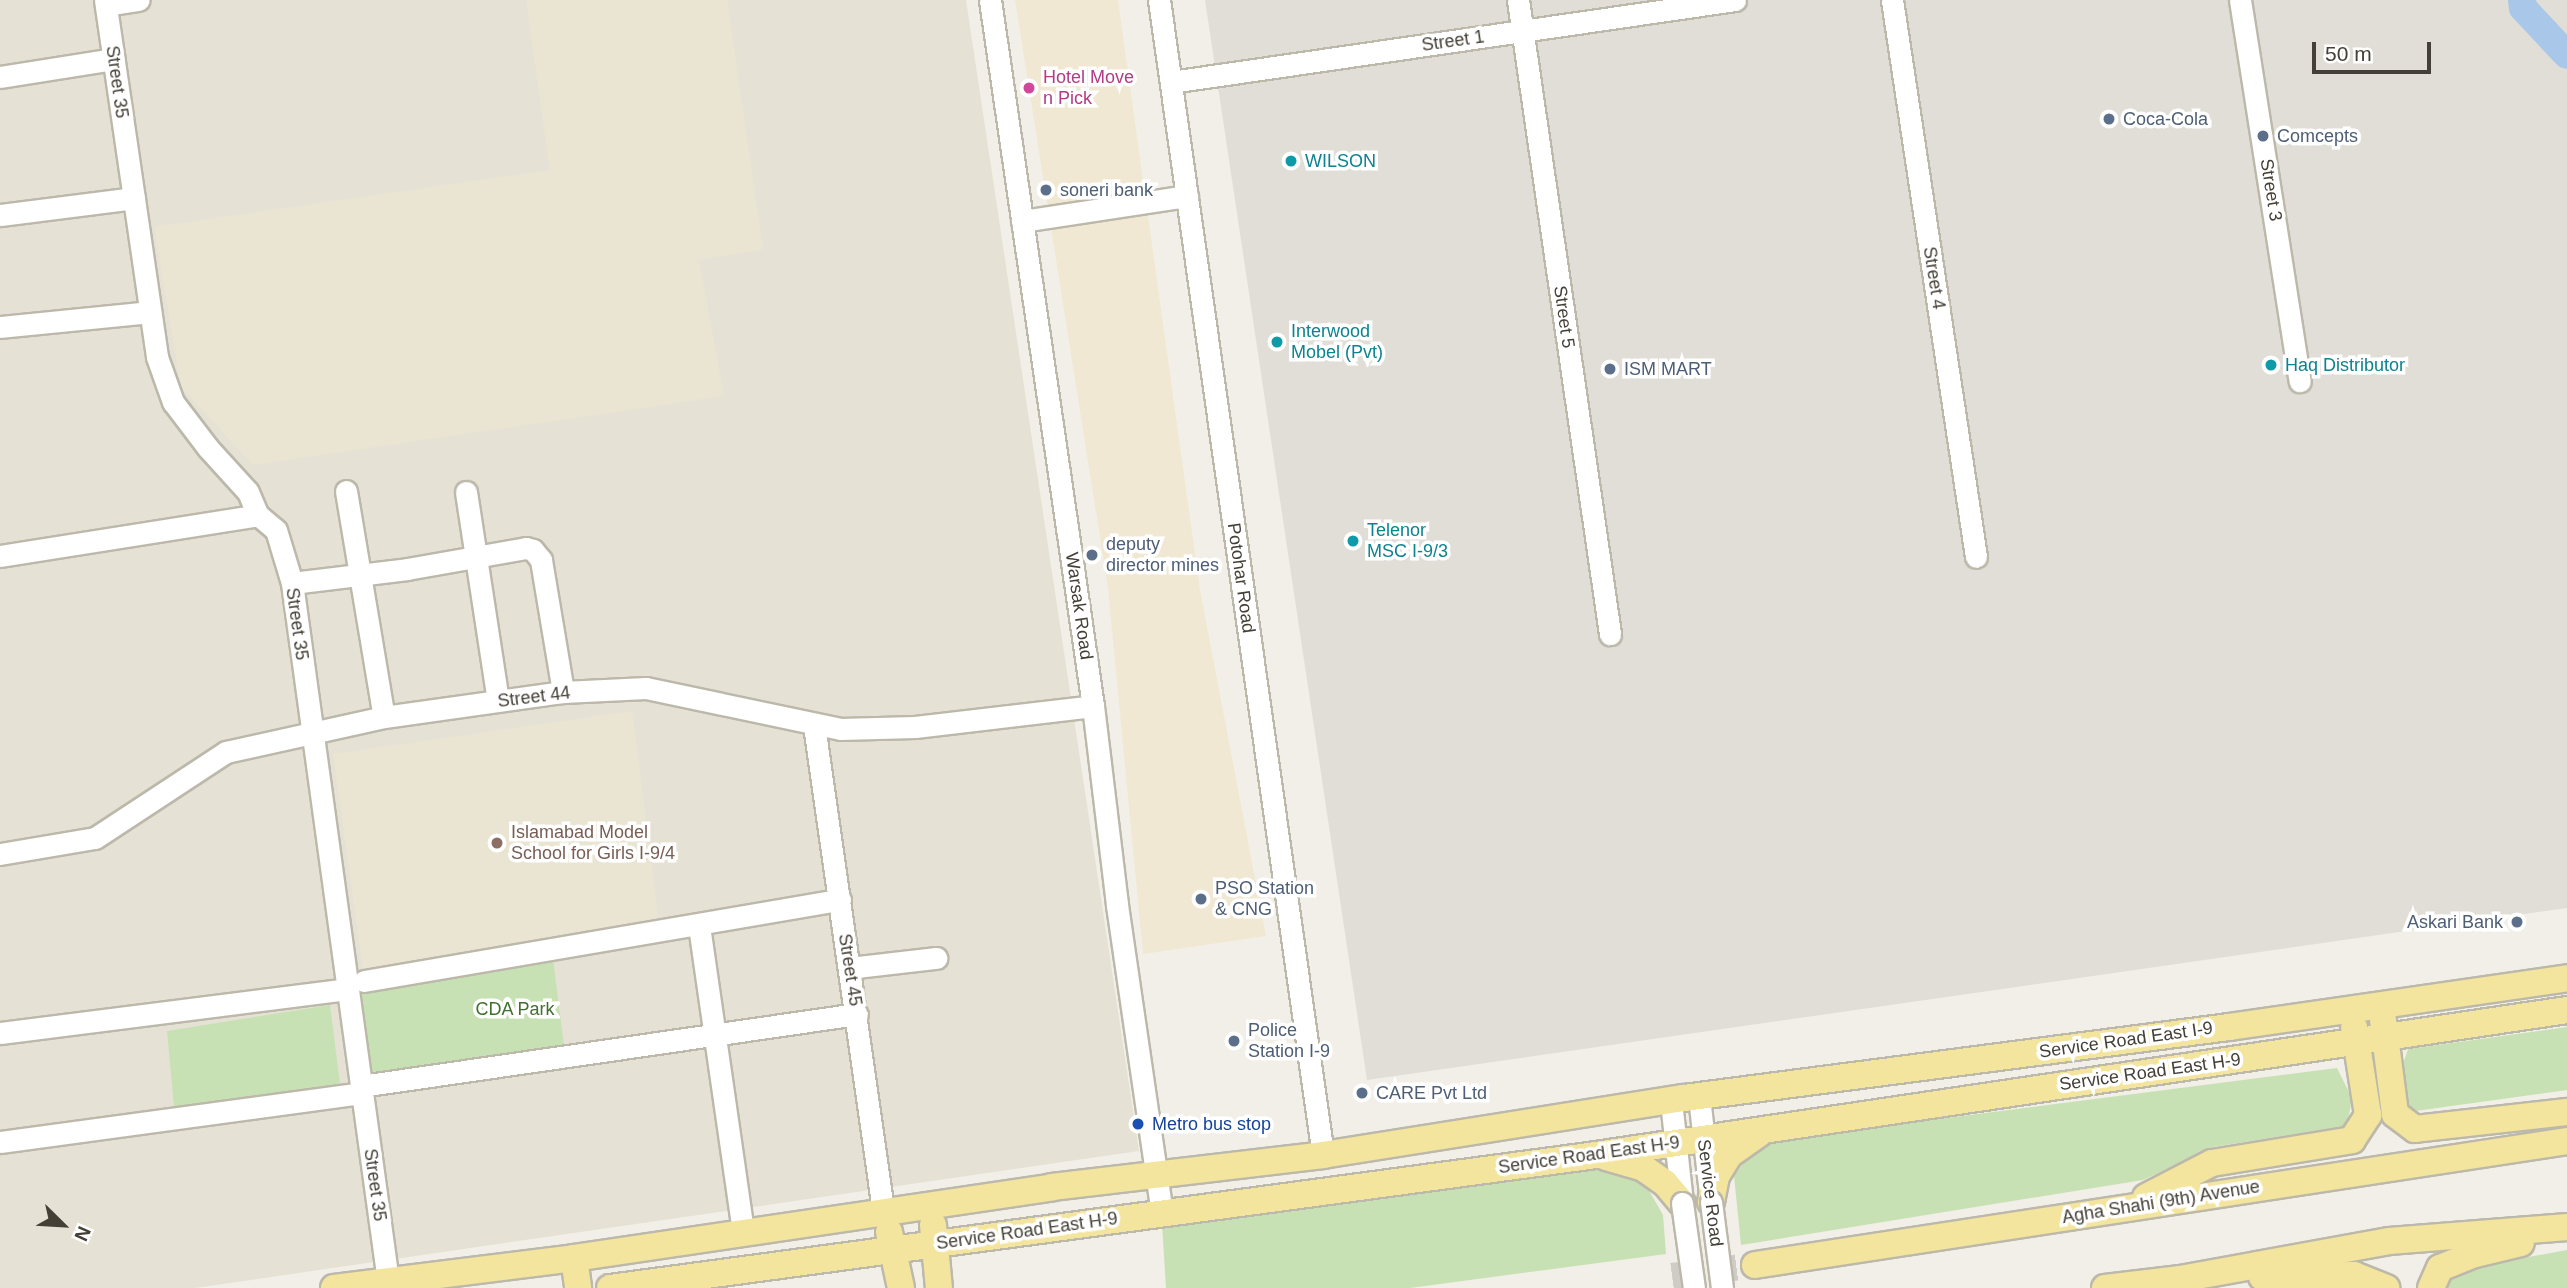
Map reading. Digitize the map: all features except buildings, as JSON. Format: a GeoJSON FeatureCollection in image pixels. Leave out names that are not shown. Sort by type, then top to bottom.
{"type":"FeatureCollection","features":[{"type":"Feature","properties":{"kind":"main road","name":"Service Road East I-9"},"geometry":{"type":"LineString","coordinates":[[1685,1099],[2351,1010],[2567,978]]}},
{"type":"Feature","properties":{"kind":"main road"},"geometry":{"type":"LineString","coordinates":[[2381,1005],[2395,1114],[2415,1129],[2567,1112]]}},
{"type":"Feature","properties":{"kind":"main road"},"geometry":{"type":"LineString","coordinates":[[2126,1208],[2212,1163],[2352,1140],[2368,1115],[2351,1010]]}},
{"type":"Feature","properties":{"kind":"main road","name":"Service Road East H-9"},"geometry":{"type":"LineString","coordinates":[[610,1288],[1589,1156],[2567,1010]]}},
{"type":"Feature","properties":{"kind":"main road"},"geometry":{"type":"LineString","coordinates":[[334,1288],[389,1284],[930,1206],[1323,1155],[1685,1099]]}},
{"type":"Feature","properties":{"kind":"main road"},"geometry":{"type":"LineString","coordinates":[[1711,1202],[1716,1176],[1730,1154],[1749,1138],[1773,1128]]}},
{"type":"Feature","properties":{"kind":"main road","name":"Agha Shahi (9th) Avenue"},"geometry":{"type":"LineString","coordinates":[[1755,1265],[2567,1141]]}},
{"type":"Feature","properties":{"kind":"main road"},"geometry":{"type":"LineString","coordinates":[[1589,1156],[1616,1158],[1642,1167],[1665,1183],[1682,1203]]}},
{"type":"Feature","properties":{"kind":"main road"},"geometry":{"type":"LineString","coordinates":[[930,1206],[939,1288]]}},
{"type":"Feature","properties":{"kind":"main road"},"geometry":{"type":"LineString","coordinates":[[884,1214],[901,1288]]}},
{"type":"Feature","properties":{"kind":"main road"},"geometry":{"type":"LineString","coordinates":[[2105,1288],[2179,1279],[2389,1241],[2567,1227]]}},
{"type":"Feature","properties":{"kind":"main road"},"geometry":{"type":"LineString","coordinates":[[2431,1288],[2440,1268],[2475,1254],[2567,1233]]}},
{"type":"Feature","properties":{"kind":"main road"},"geometry":{"type":"LineString","coordinates":[[574,1258],[578,1288]]}},
{"type":"Feature","properties":{"kind":"main road"},"geometry":{"type":"LineString","coordinates":[[2179,1279],[2354,1275],[2387,1288]]}},
{"type":"Feature","properties":{"kind":"street"},"geometry":{"type":"LineString","coordinates":[[105,2],[139,0]]}},
{"type":"Feature","properties":{"kind":"street","name":"Warsak Road"},"geometry":{"type":"LineString","coordinates":[[990,0],[1094,706],[1117,905],[1162,1212]]}},
{"type":"Feature","properties":{"kind":"street","name":"Potohar Road"},"geometry":{"type":"LineString","coordinates":[[1158,0],[1323,1155]]}},
{"type":"Feature","properties":{"kind":"street","name":"Street 5"},"geometry":{"type":"LineString","coordinates":[[1518,0],[1610,634]]}},
{"type":"Feature","properties":{"kind":"street","name":"Street 1"},"geometry":{"type":"LineString","coordinates":[[1171,82],[1735,0]]}},
{"type":"Feature","properties":{"kind":"street","name":"Street 4"},"geometry":{"type":"LineString","coordinates":[[1892,0],[1976,557]]}},
{"type":"Feature","properties":{"kind":"street","name":"Street 3"},"geometry":{"type":"LineString","coordinates":[[2240,0],[2300,381]]}},
{"type":"Feature","properties":{"kind":"street","name":"Street 35"},"geometry":{"type":"LineString","coordinates":[[105,2],[157,357],[173,402],[208,448],[248,492],[258,515],[276,530],[292,583],[312,731],[356,985],[362,1089],[389,1284]]}},
{"type":"Feature","properties":{"kind":"street"},"geometry":{"type":"LineString","coordinates":[[0,77],[114,60]]}},
{"type":"Feature","properties":{"kind":"street"},"geometry":{"type":"LineString","coordinates":[[1022,221],[1187,196]]}},
{"type":"Feature","properties":{"kind":"street"},"geometry":{"type":"LineString","coordinates":[[0,215],[134,198]]}},
{"type":"Feature","properties":{"kind":"street"},"geometry":{"type":"LineString","coordinates":[[0,327],[150,312]]}},
{"type":"Feature","properties":{"kind":"street"},"geometry":{"type":"LineString","coordinates":[[346,491],[384,717]]}},
{"type":"Feature","properties":{"kind":"street"},"geometry":{"type":"LineString","coordinates":[[467,492],[498,701]]}},
{"type":"Feature","properties":{"kind":"street"},"geometry":{"type":"LineString","coordinates":[[0,556],[258,515]]}},
{"type":"Feature","properties":{"kind":"street"},"geometry":{"type":"LineString","coordinates":[[292,583],[362,575],[526,548],[537,554],[563,692]]}},
{"type":"Feature","properties":{"kind":"street","name":"Street 44"},"geometry":{"type":"LineString","coordinates":[[0,854],[95,838],[226,752],[384,717],[563,692],[646,688],[840,729],[915,727],[1094,706]]}},
{"type":"Feature","properties":{"kind":"street","name":"Street 45"},"geometry":{"type":"LineString","coordinates":[[814,725],[884,1214]]}},
{"type":"Feature","properties":{"kind":"street"},"geometry":{"type":"LineString","coordinates":[[0,1033],[356,985],[840,900]]}},
{"type":"Feature","properties":{"kind":"street"},"geometry":{"type":"LineString","coordinates":[[699,926],[743,1233]]}},
{"type":"Feature","properties":{"kind":"street"},"geometry":{"type":"LineString","coordinates":[[849,968],[936,958]]}},
{"type":"Feature","properties":{"kind":"street"},"geometry":{"type":"LineString","coordinates":[[0,1142],[857,1014]]}},
{"type":"Feature","properties":{"kind":"street","name":"Service Road"},"geometry":{"type":"LineString","coordinates":[[1685,1099],[1703,1139],[1722,1288]]}},
{"type":"Feature","properties":{"kind":"street","name":"Service Road"},"geometry":{"type":"LineString","coordinates":[[1685,1099],[1675,1143],[1694,1288]]}},
{"type":"Feature","properties":{"kind":"shaded area"},"geometry":{"type":"Polygon","coordinates":[[[0,0],[966,0],[1139,1151],[195,1288],[0,1288],[0,0]]]}},
{"type":"Feature","properties":{"kind":"shaded area"},"geometry":{"type":"Polygon","coordinates":[[[526,0],[727,0],[763,249],[699,260],[724,396],[253,465],[181,387],[154,227],[550,170],[526,0]]]}},
{"type":"Feature","properties":{"kind":"shaded area"},"geometry":{"type":"Polygon","coordinates":[[[1015,0],[1118,0],[1200,590],[1266,936],[1143,954],[1108,588],[1015,0]]]}},
{"type":"Feature","properties":{"kind":"shaded area"},"geometry":{"type":"Polygon","coordinates":[[[1205,0],[2567,0],[2567,908],[1367,1080],[1205,0]]]}},
{"type":"Feature","properties":{"kind":"shaded area","name":"Islamabad Model School for Girls I-9/4"},"geometry":{"type":"Polygon","coordinates":[[[632,711],[660,932],[364,975],[333,754],[632,711]]]}},
{"type":"Feature","properties":{"kind":"green space","name":"CDA Park"},"geometry":{"type":"Polygon","coordinates":[[[553,959],[564,1046],[369,1076],[360,989],[553,959]]]}},
{"type":"Feature","properties":{"kind":"green space"},"geometry":{"type":"Polygon","coordinates":[[[330,1005],[340,1084],[174,1107],[167,1031],[330,1005]]]}},
{"type":"Feature","properties":{"kind":"green space"},"geometry":{"type":"Polygon","coordinates":[[[2567,1027],[2567,1090],[2408,1112],[2399,1076],[2408,1049],[2567,1027]]]}},
{"type":"Feature","properties":{"kind":"green space"},"geometry":{"type":"Polygon","coordinates":[[[2337,1068],[2352,1098],[2347,1126],[2213,1147],[2143,1180],[1741,1245],[1734,1176],[1758,1142],[2337,1068]]]}},
{"type":"Feature","properties":{"kind":"green space"},"geometry":{"type":"Polygon","coordinates":[[[1591,1168],[1643,1180],[1663,1215],[1666,1254],[1410,1288],[1166,1288],[1162,1224],[1591,1168]]]}},
{"type":"Feature","properties":{"kind":"green space"},"geometry":{"type":"Polygon","coordinates":[[[2567,1250],[2567,1288],[2442,1288],[2452,1271],[2567,1250]]]}},
{"type":"Feature","properties":{"kind":"waterway"},"geometry":{"type":"LineString","coordinates":[[2522,0],[2523,8],[2567,55]]}},
{"type":"Feature","properties":{"kind":"tunnel"},"geometry":{"type":"LineString","coordinates":[[1672,1276],[1755,1265]]}},
{"type":"Feature","properties":{"kind":"place","name":"Hotel Move n Pick"},"geometry":{"type":"Point","coordinates":[1029,88]}},
{"type":"Feature","properties":{"kind":"place","name":"Coca-Cola"},"geometry":{"type":"Point","coordinates":[2109,119]}},
{"type":"Feature","properties":{"kind":"place","name":"Comcepts"},"geometry":{"type":"Point","coordinates":[2263,136]}},
{"type":"Feature","properties":{"kind":"place","name":"WILSON"},"geometry":{"type":"Point","coordinates":[1291,161]}},
{"type":"Feature","properties":{"kind":"place","name":"soneri bank"},"geometry":{"type":"Point","coordinates":[1046,190]}},
{"type":"Feature","properties":{"kind":"place","name":"Interwood Mobel (Pvt)"},"geometry":{"type":"Point","coordinates":[1277,342]}},
{"type":"Feature","properties":{"kind":"place","name":"Haq Distributor"},"geometry":{"type":"Point","coordinates":[2271,365]}},
{"type":"Feature","properties":{"kind":"place","name":"ISM MART"},"geometry":{"type":"Point","coordinates":[1610,369]}},
{"type":"Feature","properties":{"kind":"place","name":"Telenor MSC I-9/3"},"geometry":{"type":"Point","coordinates":[1353,541]}},
{"type":"Feature","properties":{"kind":"place","name":"deputy director mines"},"geometry":{"type":"Point","coordinates":[1092,555]}},
{"type":"Feature","properties":{"kind":"place","name":"Islamabad Model School for Girls I-9/4"},"geometry":{"type":"Point","coordinates":[497,843]}},
{"type":"Feature","properties":{"kind":"place","name":"PSO Station & CNG"},"geometry":{"type":"Point","coordinates":[1201,899]}},
{"type":"Feature","properties":{"kind":"place","name":"Askari Bank"},"geometry":{"type":"Point","coordinates":[2517,922]}},
{"type":"Feature","properties":{"kind":"place","name":"Police Station I-9"},"geometry":{"type":"Point","coordinates":[1234,1041]}},
{"type":"Feature","properties":{"kind":"place","name":"CARE Pvt Ltd"},"geometry":{"type":"Point","coordinates":[1362,1093]}},
{"type":"Feature","properties":{"kind":"place","name":"Metro bus stop"},"geometry":{"type":"Point","coordinates":[1138,1124]}}]}
